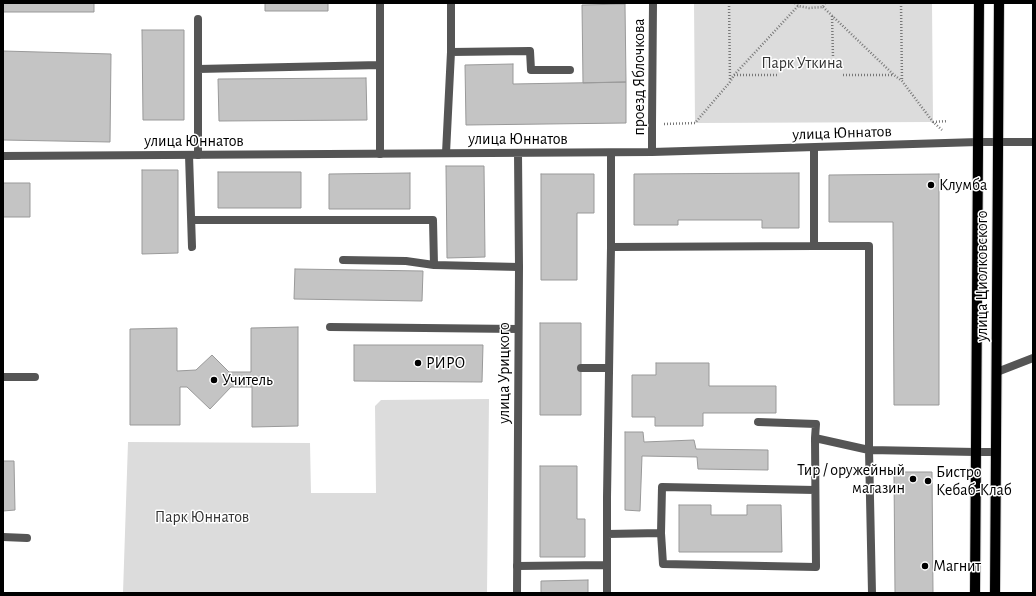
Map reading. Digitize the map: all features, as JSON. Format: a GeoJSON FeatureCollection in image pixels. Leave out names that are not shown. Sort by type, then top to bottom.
{"type":"FeatureCollection","features":[{"type":"Feature","properties":{"kind":"main road","name":"улица Циолковского"},"geometry":{"type":"LineString","coordinates":[[975,593],[979,3]]}},
{"type":"Feature","properties":{"kind":"main road","name":"улица Циолковского"},"geometry":{"type":"LineString","coordinates":[[995,593],[999,3]]}},
{"type":"Feature","properties":{"kind":"street"},"geometry":{"type":"LineString","coordinates":[[380,3],[380,154]]}},
{"type":"Feature","properties":{"kind":"street"},"geometry":{"type":"LineString","coordinates":[[446,153],[451,52],[451,3]]}},
{"type":"Feature","properties":{"kind":"street","name":"проезд Яблочкова"},"geometry":{"type":"LineString","coordinates":[[652,152],[653,3]]}},
{"type":"Feature","properties":{"kind":"street"},"geometry":{"type":"LineString","coordinates":[[192,247],[198,69],[198,19]]}},
{"type":"Feature","properties":{"kind":"street"},"geometry":{"type":"LineString","coordinates":[[451,52],[530,51],[531,70],[570,70]]}},
{"type":"Feature","properties":{"kind":"street"},"geometry":{"type":"LineString","coordinates":[[198,69],[380,65]]}},
{"type":"Feature","properties":{"kind":"street","name":"улица Юннатов"},"geometry":{"type":"LineString","coordinates":[[3,156],[652,152],[955,144],[978,142],[1033,142]]}},
{"type":"Feature","properties":{"kind":"street"},"geometry":{"type":"LineString","coordinates":[[814,148],[814,246]]}},
{"type":"Feature","properties":{"kind":"street"},"geometry":{"type":"LineString","coordinates":[[607,593],[611,152]]}},
{"type":"Feature","properties":{"kind":"street","name":"улица Урицкого"},"geometry":{"type":"LineString","coordinates":[[517,593],[519,267],[518,153]]}},
{"type":"Feature","properties":{"kind":"street"},"geometry":{"type":"LineString","coordinates":[[192,220],[433,220],[434,265]]}},
{"type":"Feature","properties":{"kind":"street"},"geometry":{"type":"LineString","coordinates":[[611,247],[869,246],[869,450],[872,593]]}},
{"type":"Feature","properties":{"kind":"street"},"geometry":{"type":"LineString","coordinates":[[343,260],[406,261],[434,265],[519,267]]}},
{"type":"Feature","properties":{"kind":"street"},"geometry":{"type":"LineString","coordinates":[[330,327],[518,329]]}},
{"type":"Feature","properties":{"kind":"street"},"geometry":{"type":"LineString","coordinates":[[997,372],[1033,358]]}},
{"type":"Feature","properties":{"kind":"street"},"geometry":{"type":"LineString","coordinates":[[581,368],[609,368]]}},
{"type":"Feature","properties":{"kind":"street"},"geometry":{"type":"LineString","coordinates":[[3,377],[35,377]]}},
{"type":"Feature","properties":{"kind":"street"},"geometry":{"type":"LineString","coordinates":[[758,422],[816,424],[814,438],[815,490],[816,567],[663,564],[661,534],[662,487],[815,490]]}},
{"type":"Feature","properties":{"kind":"street"},"geometry":{"type":"LineString","coordinates":[[814,438],[869,450],[996,452]]}},
{"type":"Feature","properties":{"kind":"street"},"geometry":{"type":"LineString","coordinates":[[607,534],[661,534]]}},
{"type":"Feature","properties":{"kind":"street"},"geometry":{"type":"LineString","coordinates":[[3,538],[27,538]]}},
{"type":"Feature","properties":{"kind":"street"},"geometry":{"type":"LineString","coordinates":[[517,566],[607,565]]}},
{"type":"Feature","properties":{"kind":"path"},"geometry":{"type":"LineString","coordinates":[[729,3],[730,82]]}},
{"type":"Feature","properties":{"kind":"path"},"geometry":{"type":"LineString","coordinates":[[823,7],[825,3]]}},
{"type":"Feature","properties":{"kind":"path"},"geometry":{"type":"LineString","coordinates":[[901,3],[902,81]]}},
{"type":"Feature","properties":{"kind":"path"},"geometry":{"type":"LineString","coordinates":[[652,124],[695,123],[730,82],[734,75],[796,4],[809,8],[823,7],[902,81],[933,122],[955,144]]}},
{"type":"Feature","properties":{"kind":"path"},"geometry":{"type":"LineString","coordinates":[[832,16],[833,58]]}},
{"type":"Feature","properties":{"kind":"path"},"geometry":{"type":"LineString","coordinates":[[734,75],[779,75]]}},
{"type":"Feature","properties":{"kind":"path"},"geometry":{"type":"LineString","coordinates":[[843,75],[894,75]]}},
{"type":"Feature","properties":{"kind":"path"},"geometry":{"type":"LineString","coordinates":[[933,122],[948,120]]}},
{"type":"Feature","properties":{"kind":"green space","name":"Парк Уткина"},"geometry":{"type":"Polygon","coordinates":[[[694,3],[932,3],[933,122],[695,123],[694,3]]]}},
{"type":"Feature","properties":{"kind":"green space","name":"Парк Юннатов"},"geometry":{"type":"Polygon","coordinates":[[[489,399],[487,593],[123,593],[128,442],[310,443],[311,493],[376,493],[375,406],[381,400],[489,399]]]}},
{"type":"Feature","properties":{"kind":"building"},"geometry":{"type":"Polygon","coordinates":[[[3,3],[94,3],[94,12],[3,12],[3,3]]]}},
{"type":"Feature","properties":{"kind":"building"},"geometry":{"type":"Polygon","coordinates":[[[265,3],[328,3],[328,11],[265,11],[265,3]]]}},
{"type":"Feature","properties":{"kind":"building"},"geometry":{"type":"Polygon","coordinates":[[[625,4],[626,82],[583,83],[582,5],[625,4]]]}},
{"type":"Feature","properties":{"kind":"building"},"geometry":{"type":"Polygon","coordinates":[[[142,30],[184,30],[184,120],[143,120],[142,30]]]}},
{"type":"Feature","properties":{"kind":"building"},"geometry":{"type":"Polygon","coordinates":[[[3,51],[111,54],[110,142],[3,140],[3,51]]]}},
{"type":"Feature","properties":{"kind":"building"},"geometry":{"type":"Polygon","coordinates":[[[513,64],[513,84],[626,82],[626,123],[466,125],[465,65],[513,64]]]}},
{"type":"Feature","properties":{"kind":"building"},"geometry":{"type":"Polygon","coordinates":[[[366,78],[367,120],[219,121],[218,79],[366,78]]]}},
{"type":"Feature","properties":{"kind":"building"},"geometry":{"type":"Polygon","coordinates":[[[446,166],[484,166],[485,257],[447,258],[446,166]]]}},
{"type":"Feature","properties":{"kind":"building"},"geometry":{"type":"Polygon","coordinates":[[[142,170],[178,170],[178,253],[142,254],[142,170]]]}},
{"type":"Feature","properties":{"kind":"building"},"geometry":{"type":"Polygon","coordinates":[[[218,172],[301,172],[301,208],[218,208],[218,172]]]}},
{"type":"Feature","properties":{"kind":"building"},"geometry":{"type":"Polygon","coordinates":[[[410,173],[410,209],[329,209],[329,174],[410,173]]]}},
{"type":"Feature","properties":{"kind":"building"},"geometry":{"type":"Polygon","coordinates":[[[799,173],[799,228],[762,228],[762,220],[678,220],[678,225],[634,225],[634,174],[799,173]]]}},
{"type":"Feature","properties":{"kind":"building"},"geometry":{"type":"Polygon","coordinates":[[[541,174],[594,174],[594,213],[577,213],[577,280],[541,280],[541,174]]]}},
{"type":"Feature","properties":{"kind":"building"},"geometry":{"type":"Polygon","coordinates":[[[939,174],[939,405],[894,405],[893,222],[829,222],[829,175],[939,174]]]}},
{"type":"Feature","properties":{"kind":"building"},"geometry":{"type":"Polygon","coordinates":[[[3,183],[30,183],[30,217],[3,217],[3,183]]]}},
{"type":"Feature","properties":{"kind":"building"},"geometry":{"type":"Polygon","coordinates":[[[295,269],[423,271],[422,301],[294,299],[295,269]]]}},
{"type":"Feature","properties":{"kind":"building"},"geometry":{"type":"Polygon","coordinates":[[[540,323],[581,323],[581,415],[540,415],[540,323]]]}},
{"type":"Feature","properties":{"kind":"building","name":"Учитель"},"geometry":{"type":"Polygon","coordinates":[[[298,327],[298,426],[252,427],[252,387],[231,387],[210,409],[187,387],[180,387],[180,425],[130,425],[130,329],[177,328],[177,371],[196,370],[212,355],[229,372],[251,372],[251,328],[298,327]]]}},
{"type":"Feature","properties":{"kind":"building","name":"РИРО"},"geometry":{"type":"Polygon","coordinates":[[[354,345],[483,345],[482,382],[354,381],[354,345]]]}},
{"type":"Feature","properties":{"kind":"building"},"geometry":{"type":"Polygon","coordinates":[[[656,363],[709,363],[709,386],[776,386],[776,413],[703,413],[703,426],[655,426],[655,417],[632,417],[632,375],[656,375],[656,363]]]}},
{"type":"Feature","properties":{"kind":"building"},"geometry":{"type":"Polygon","coordinates":[[[625,432],[643,432],[644,442],[694,440],[696,449],[768,450],[768,470],[698,469],[697,457],[642,456],[640,511],[625,510],[625,432]]]}},
{"type":"Feature","properties":{"kind":"building"},"geometry":{"type":"Polygon","coordinates":[[[3,461],[14,461],[15,510],[3,511],[3,461]]]}},
{"type":"Feature","properties":{"kind":"building"},"geometry":{"type":"Polygon","coordinates":[[[540,466],[577,466],[577,519],[585,519],[585,557],[540,557],[540,466]]]}},
{"type":"Feature","properties":{"kind":"building"},"geometry":{"type":"Polygon","coordinates":[[[894,472],[932,472],[933,593],[895,593],[894,472]]]}},
{"type":"Feature","properties":{"kind":"building"},"geometry":{"type":"Polygon","coordinates":[[[679,505],[711,505],[711,515],[747,515],[747,505],[781,505],[782,552],[679,552],[679,505]]]}},
{"type":"Feature","properties":{"kind":"building"},"geometry":{"type":"Polygon","coordinates":[[[588,580],[588,593],[541,593],[541,581],[588,580]]]}},
{"type":"Feature","properties":{"kind":"place","name":"Клумба"},"geometry":{"type":"Point","coordinates":[931,185]}},
{"type":"Feature","properties":{"kind":"place","name":"РИРО"},"geometry":{"type":"Point","coordinates":[418,363]}},
{"type":"Feature","properties":{"kind":"place","name":"Учитель"},"geometry":{"type":"Point","coordinates":[214,380]}},
{"type":"Feature","properties":{"kind":"place","name":"Тир / оружейный магазин"},"geometry":{"type":"Point","coordinates":[913,479]}},
{"type":"Feature","properties":{"kind":"place","name":"Бистро Кебаб-Клаб"},"geometry":{"type":"Point","coordinates":[928,481]}},
{"type":"Feature","properties":{"kind":"place","name":"Магнит"},"geometry":{"type":"Point","coordinates":[925,566]}}]}
